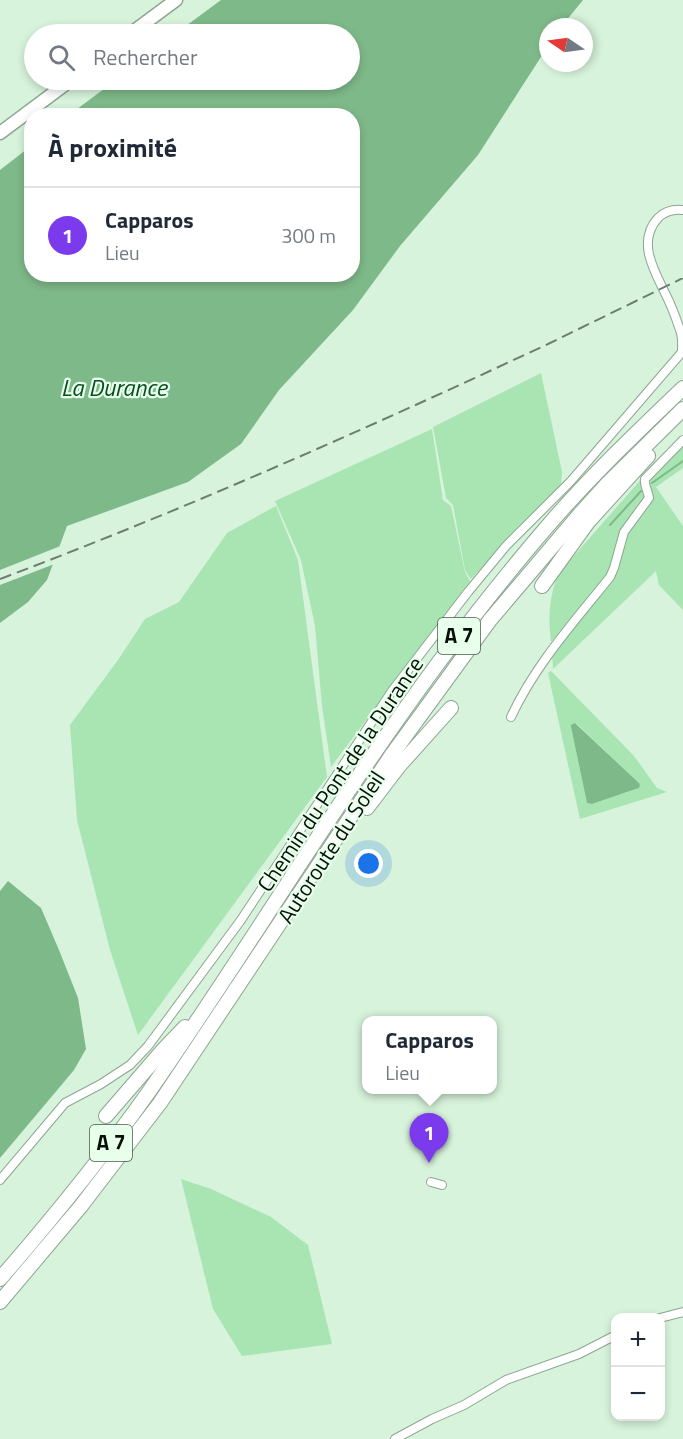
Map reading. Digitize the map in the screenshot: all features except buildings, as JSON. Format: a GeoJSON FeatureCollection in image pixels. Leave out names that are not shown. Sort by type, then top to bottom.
{"type":"FeatureCollection","features":[{"type":"Feature","properties":{"kind":"highway","name":"Autoroute du Soleil"},"geometry":{"type":"LineString","coordinates":[[0,1279],[69,1197],[146,1095],[383,741],[439,662],[553,520],[631,437],[683,388]]}},
{"type":"Feature","properties":{"kind":"highway","name":"Autoroute du Soleil"},"geometry":{"type":"LineString","coordinates":[[0,1302],[81,1206],[160,1103],[393,753],[490,620],[586,507],[683,409]]}},
{"type":"Feature","properties":{"kind":"highway"},"geometry":{"type":"LineString","coordinates":[[542,586],[588,522],[640,464],[683,422]]}},
{"type":"Feature","properties":{"kind":"highway"},"geometry":{"type":"LineString","coordinates":[[309,880],[399,766],[451,708]]}},
{"type":"Feature","properties":{"kind":"highway"},"geometry":{"type":"LineString","coordinates":[[106,1116],[163,1050],[211,1000]]}},
{"type":"Feature","properties":{"kind":"main road"},"geometry":{"type":"LineString","coordinates":[[144,24],[176,0]]}},
{"type":"Feature","properties":{"kind":"main road"},"geometry":{"type":"LineString","coordinates":[[33,108],[58,90]]}},
{"type":"Feature","properties":{"kind":"main road"},"geometry":{"type":"LineString","coordinates":[[0,133],[24,115]]}},
{"type":"Feature","properties":{"kind":"street","name":"Chemin du Pont de la Durance"},"geometry":{"type":"LineString","coordinates":[[0,1180],[65,1103],[130,1065],[148,1046],[241,920],[392,691],[454,610],[506,546],[571,481],[682,352],[682,333],[653,268],[648,244],[652,228],[660,216],[671,210],[683,210]]}},
{"type":"Feature","properties":{"kind":"street"},"geometry":{"type":"LineString","coordinates":[[511,717],[541,663],[610,577],[615,568],[624,532],[649,498],[644,484],[645,479],[683,440]]}},
{"type":"Feature","properties":{"kind":"street"},"geometry":{"type":"LineString","coordinates":[[431,1182],[442,1185]]}},
{"type":"Feature","properties":{"kind":"street"},"geometry":{"type":"LineString","coordinates":[[665,1317],[683,1312]]}},
{"type":"Feature","properties":{"kind":"street"},"geometry":{"type":"LineString","coordinates":[[395,1439],[464,1405],[506,1380],[579,1354],[611,1337]]}},
{"type":"Feature","properties":{"kind":"shaded area"},"geometry":{"type":"Polygon","coordinates":[[[541,373],[562,472],[561,486],[471,579],[465,570],[453,505],[446,498],[433,427],[541,373]]]}},
{"type":"Feature","properties":{"kind":"shaded area"},"geometry":{"type":"Polygon","coordinates":[[[432,429],[443,500],[451,506],[465,572],[470,581],[331,767],[322,706],[315,626],[301,560],[275,501],[432,429]]]}},
{"type":"Feature","properties":{"kind":"shaded area"},"geometry":{"type":"Polygon","coordinates":[[[683,444],[683,468],[656,487],[683,526],[683,610],[659,585],[656,571],[553,669],[552,653],[610,580],[626,532],[650,505],[652,491],[647,482],[683,444]]]}},
{"type":"Feature","properties":{"kind":"shaded area"},"geometry":{"type":"Polygon","coordinates":[[[643,477],[641,485],[646,496],[608,574],[580,611],[551,642],[550,608],[558,574],[643,477]]]}},
{"type":"Feature","properties":{"kind":"shaded area"},"geometry":{"type":"Polygon","coordinates":[[[276,506],[298,560],[327,777],[138,1035],[110,950],[77,820],[70,725],[145,619],[179,602],[227,533],[276,506]]]}},
{"type":"Feature","properties":{"kind":"shaded area"},"geometry":{"type":"Polygon","coordinates":[[[551,671],[634,756],[657,788],[667,792],[580,819],[548,673],[551,671]],[[577,724],[571,727],[587,803],[592,804],[637,789],[639,783],[577,724]]]}},
{"type":"Feature","properties":{"kind":"shaded area"},"geometry":{"type":"Polygon","coordinates":[[[181,1179],[211,1189],[271,1217],[308,1245],[332,1344],[242,1356],[213,1309],[181,1179]]]}},
{"type":"Feature","properties":{"kind":"water","name":"La Durance"},"geometry":{"type":"Polygon","coordinates":[[[221,0],[583,0],[568,18],[539,18],[539,60],[478,155],[400,246],[353,310],[279,390],[241,444],[188,482],[67,526],[47,580],[28,602],[0,623],[0,170],[24,151],[24,282],[360,282],[360,108],[78,108],[103,90],[360,90],[360,24],[189,24],[221,0]]]}},
{"type":"Feature","properties":{"kind":"water"},"geometry":{"type":"Polygon","coordinates":[[[575,723],[639,783],[639,788],[592,804],[587,803],[571,727],[575,723]]]}},
{"type":"Feature","properties":{"kind":"water"},"geometry":{"type":"Polygon","coordinates":[[[8,881],[41,908],[78,998],[86,1049],[74,1070],[0,1158],[0,891],[8,881]]]}},
{"type":"Feature","properties":{"kind":"pier"},"geometry":{"type":"Polygon","coordinates":[[[63,545],[57,563],[0,585],[0,570],[63,545]]]}},
{"type":"Feature","properties":{"kind":"waterway"},"geometry":{"type":"LineString","coordinates":[[652,483],[683,461]]}},
{"type":"Feature","properties":{"kind":"waterway"},"geometry":{"type":"LineString","coordinates":[[610,525],[641,491]]}},
{"type":"Feature","properties":{"kind":"railway"},"geometry":{"type":"LineString","coordinates":[[0,579],[139,525],[345,437],[548,344],[683,278]]}},
{"type":"Feature","properties":{"kind":"place","name":"Capparos"},"geometry":{"type":"Point","coordinates":[429,1163]}}]}
